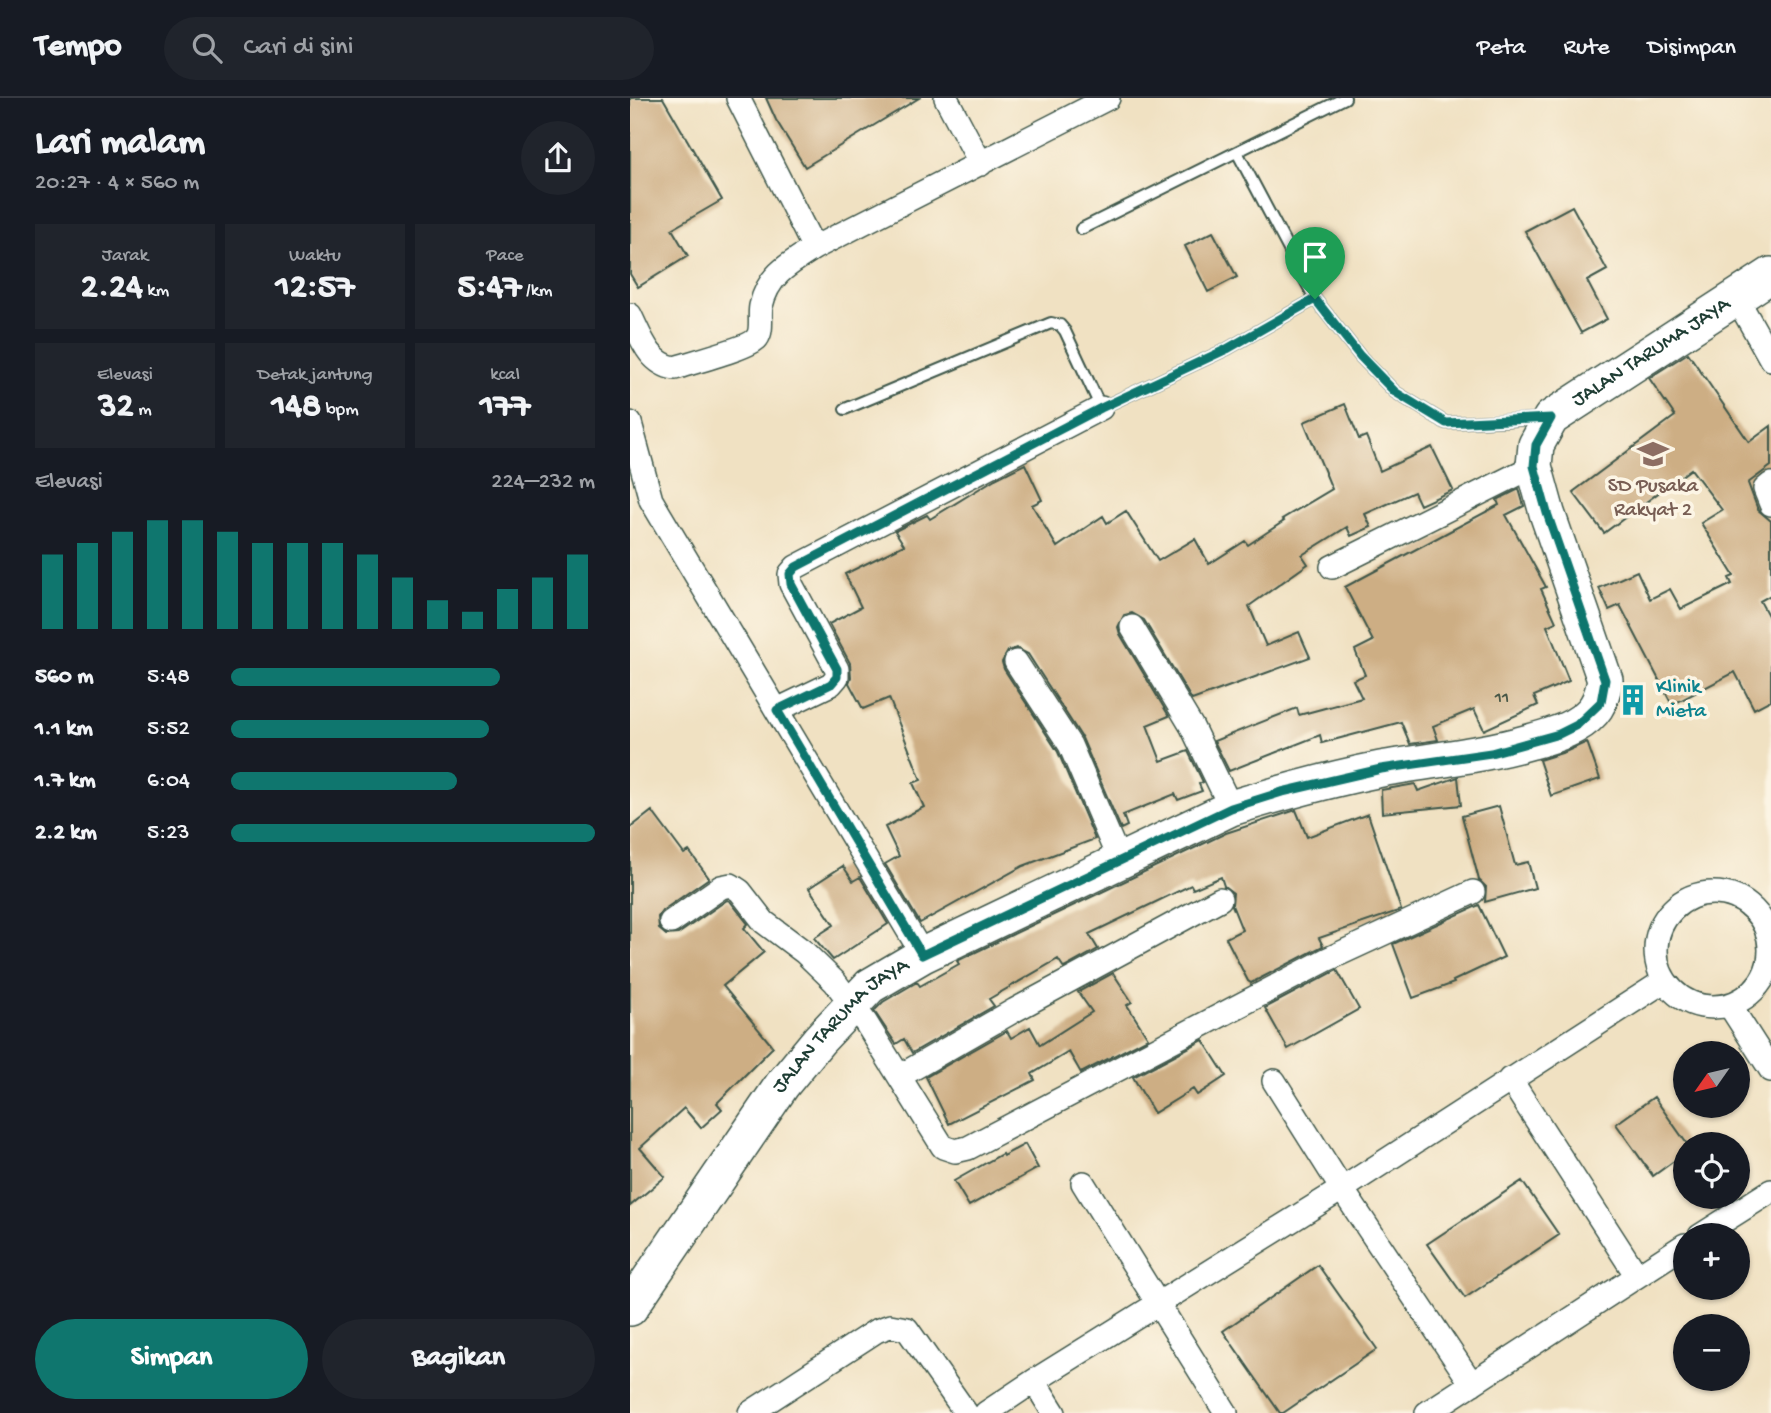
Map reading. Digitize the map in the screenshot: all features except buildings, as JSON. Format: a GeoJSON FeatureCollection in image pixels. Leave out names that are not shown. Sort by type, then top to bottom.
{"type":"FeatureCollection","features":[{"type":"Feature","properties":{"kind":"main road","name":"JALAN TARUMA JAYA"},"geometry":{"type":"LineString","coordinates":[[630,1308],[782,1085],[852,1003],[870,986],[922,955],[1231,808],[1282,792],[1381,769],[1491,753],[1559,734],[1577,725],[1601,702],[1605,680],[1547,513],[1534,466],[1536,445],[1551,418],[1771,275]]}},
{"type":"Feature","properties":{"kind":"street"},"geometry":{"type":"LineString","coordinates":[[737,98],[814,248]]}},
{"type":"Feature","properties":{"kind":"street"},"geometry":{"type":"LineString","coordinates":[[946,98],[981,164]]}},
{"type":"Feature","properties":{"kind":"street"},"geometry":{"type":"LineString","coordinates":[[630,315],[654,359],[667,366],[676,368],[751,344],[759,334],[761,306],[767,290],[780,269],[814,248],[1108,98]]}},
{"type":"Feature","properties":{"kind":"street"},"geometry":{"type":"LineString","coordinates":[[1736,297],[1771,359]]}},
{"type":"Feature","properties":{"kind":"street"},"geometry":{"type":"LineString","coordinates":[[777,710],[831,684],[837,677],[837,669],[791,584],[790,574],[796,567],[1101,408]]}},
{"type":"Feature","properties":{"kind":"street"},"geometry":{"type":"LineString","coordinates":[[630,423],[640,505],[777,710],[922,955]]}},
{"type":"Feature","properties":{"kind":"street"},"geometry":{"type":"LineString","coordinates":[[1332,567],[1534,466]]}},
{"type":"Feature","properties":{"kind":"street"},"geometry":{"type":"LineString","coordinates":[[1771,484],[1765,489],[1771,504]]}},
{"type":"Feature","properties":{"kind":"street"},"geometry":{"type":"LineString","coordinates":[[1132,627],[1192,727],[1231,808]]}},
{"type":"Feature","properties":{"kind":"street"},"geometry":{"type":"LineString","coordinates":[[1016,662],[1070,745],[1120,862]]}},
{"type":"Feature","properties":{"kind":"street"},"geometry":{"type":"LineString","coordinates":[[671,922],[721,887],[731,886],[740,891],[764,922],[804,952],[835,982],[900,1076],[943,1147],[955,1151],[968,1148],[1326,960],[1473,892]]}},
{"type":"Feature","properties":{"kind":"street"},"geometry":{"type":"LineString","coordinates":[[1715,891],[1740,898],[1765,911],[1770,961],[1766,991],[1730,1006],[1705,1008],[1682,999],[1664,981],[1655,957],[1657,932],[1670,910],[1690,895],[1715,891]]}},
{"type":"Feature","properties":{"kind":"street"},"geometry":{"type":"LineString","coordinates":[[900,1076],[1015,1010],[1220,900]]}},
{"type":"Feature","properties":{"kind":"street"},"geometry":{"type":"LineString","coordinates":[[986,1413],[1342,1189],[1664,981]]}},
{"type":"Feature","properties":{"kind":"street"},"geometry":{"type":"LineString","coordinates":[[1730,1006],[1771,1070]]}},
{"type":"Feature","properties":{"kind":"street"},"geometry":{"type":"LineString","coordinates":[[1510,1079],[1637,1276]]}},
{"type":"Feature","properties":{"kind":"street"},"geometry":{"type":"LineString","coordinates":[[1274,1081],[1342,1189],[1472,1384]]}},
{"type":"Feature","properties":{"kind":"street"},"geometry":{"type":"LineString","coordinates":[[1083,1184],[1226,1413]]}},
{"type":"Feature","properties":{"kind":"street"},"geometry":{"type":"LineString","coordinates":[[1721,1223],[1771,1191]]}},
{"type":"Feature","properties":{"kind":"street"},"geometry":{"type":"LineString","coordinates":[[1427,1413],[1673,1253]]}},
{"type":"Feature","properties":{"kind":"street"},"geometry":{"type":"LineString","coordinates":[[750,1413],[876,1331],[890,1326],[907,1329],[966,1413]]}},
{"type":"Feature","properties":{"kind":"street"},"geometry":{"type":"LineString","coordinates":[[1034,1381],[1054,1413]]}},
{"type":"Feature","properties":{"kind":"lane"},"geometry":{"type":"LineString","coordinates":[[1081,229],[1345,98]]}},
{"type":"Feature","properties":{"kind":"lane"},"geometry":{"type":"LineString","coordinates":[[1237,152],[1315,299],[1360,356],[1395,392],[1446,423],[1551,418]]}},
{"type":"Feature","properties":{"kind":"lane"},"geometry":{"type":"LineString","coordinates":[[845,409],[1051,323],[1060,325],[1065,331],[1101,408],[1227,349],[1315,299]]}},
{"type":"Feature","properties":{"kind":"place","name":"SD Pusaka Rakyat 2"},"geometry":{"type":"Point","coordinates":[1653,454]}},
{"type":"Feature","properties":{"kind":"place","name":"Klinik Mieta"},"geometry":{"type":"Point","coordinates":[1633,700]}},
{"type":"Feature","properties":{"kind":"route"},"geometry":{"type":"LineString","coordinates":[[1315,299],[1360,356],[1395,392],[1446,423],[1551,418],[1536,445],[1534,466],[1547,513],[1605,680],[1601,702],[1577,725],[1559,734],[1491,753],[1381,769],[1282,792],[1231,808],[922,955],[777,710],[831,684],[837,677],[837,669],[791,584],[790,574],[796,567],[1101,408],[1227,349],[1315,299]]}}]}
